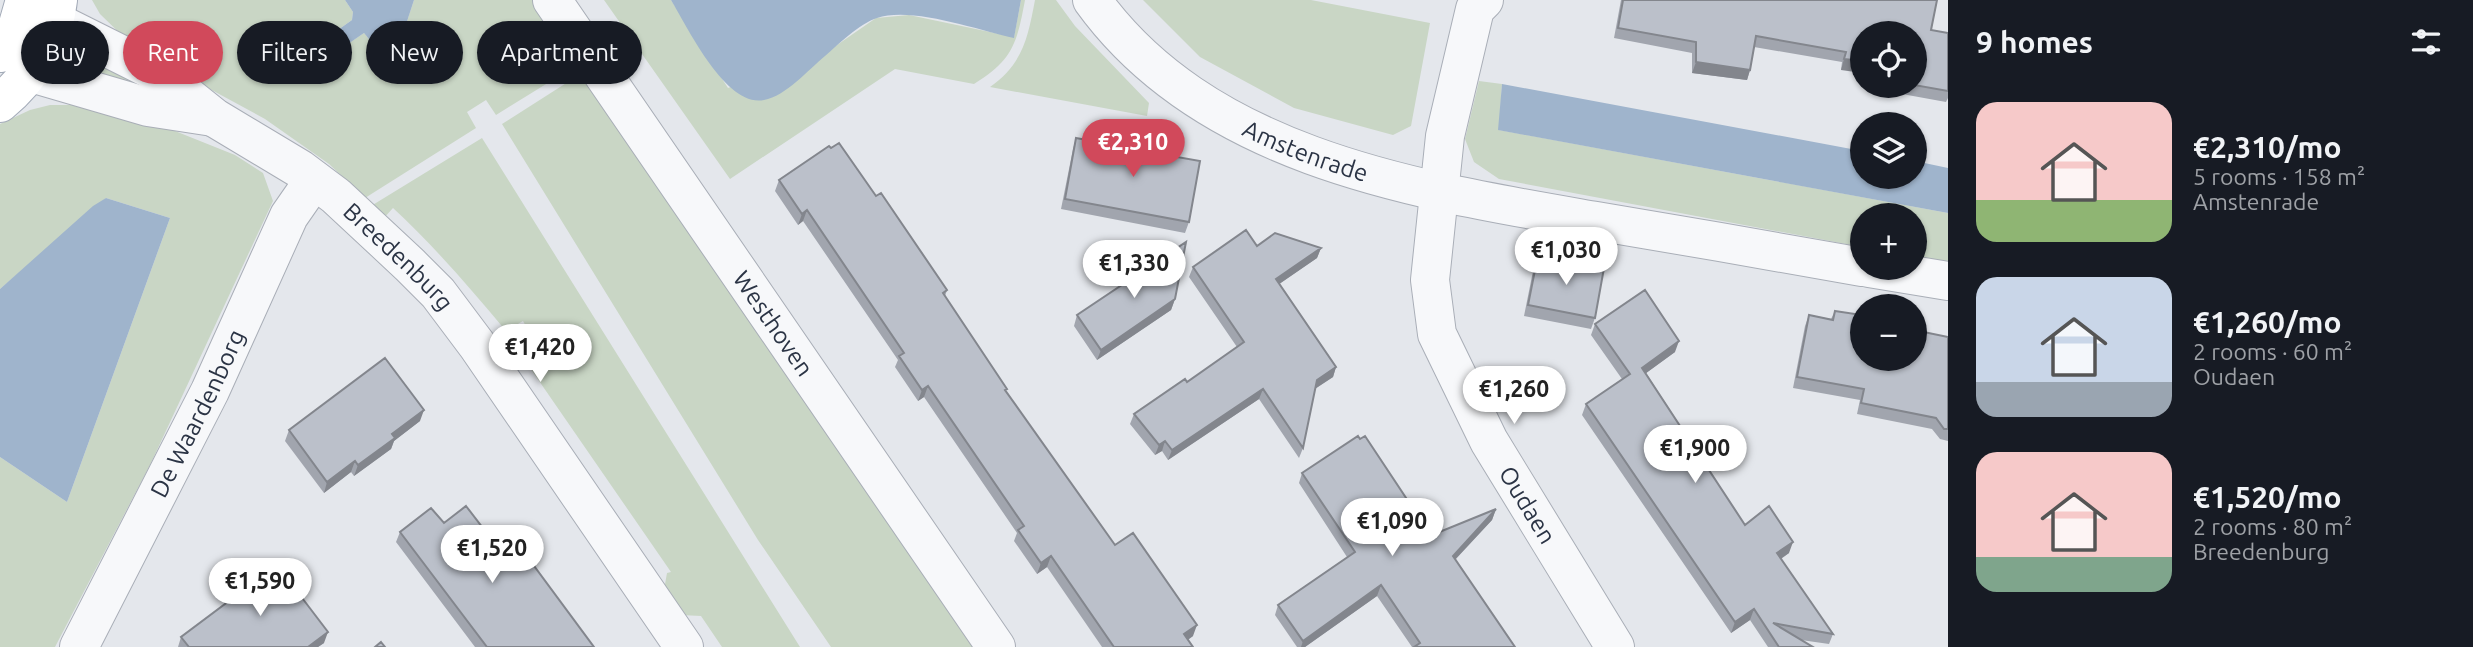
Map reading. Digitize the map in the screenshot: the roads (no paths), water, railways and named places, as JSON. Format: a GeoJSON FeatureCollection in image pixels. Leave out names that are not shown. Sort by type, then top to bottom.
{"type":"FeatureCollection","features":[{"type":"Feature","properties":{"kind":"main road"},"geometry":{"type":"LineString","coordinates":[[0,103],[15,91],[14,63],[18,28],[41,7]]}},
{"type":"Feature","properties":{"kind":"street","name":"Westhoven"},"geometry":{"type":"LineString","coordinates":[[552,0],[996,647]]}},
{"type":"Feature","properties":{"kind":"street","name":"Amstenrade"},"geometry":{"type":"LineString","coordinates":[[1092,0],[1163,75],[1234,123],[1299,150],[1440,194]]}},
{"type":"Feature","properties":{"kind":"street","name":"Oudaen"},"geometry":{"type":"LineString","coordinates":[[1484,0],[1475,9],[1445,136],[1430,280],[1437,334],[1489,441],[1615,647]]}},
{"type":"Feature","properties":{"kind":"street","name":"Breedenburg"},"geometry":{"type":"LineString","coordinates":[[41,7],[160,74],[215,118],[314,180],[397,252],[450,309],[684,647]]}},
{"type":"Feature","properties":{"kind":"street","name":"Breedenburg"},"geometry":{"type":"LineString","coordinates":[[14,63],[148,107],[215,118]]}},
{"type":"Feature","properties":{"kind":"street","name":"De Waardenborg"},"geometry":{"type":"LineString","coordinates":[[79,647],[210,391],[289,216],[314,180]]}},
{"type":"Feature","properties":{"kind":"street"},"geometry":{"type":"LineString","coordinates":[[1440,194],[1850,265]]}},
{"type":"Feature","properties":{"kind":"street"},"geometry":{"type":"LineString","coordinates":[[1927,278],[1948,281]]}},
{"type":"Feature","properties":{"kind":"water"},"geometry":{"type":"Polygon","coordinates":[[[345,0],[414,0],[407,21],[366,21],[366,35],[364,33],[352,41],[351,21],[353,12],[345,0]]]}},
{"type":"Feature","properties":{"kind":"water"},"geometry":{"type":"Polygon","coordinates":[[[671,0],[1021,0],[1014,38],[926,17],[891,15],[877,18],[850,35],[788,88],[764,100],[750,99],[736,92],[722,79],[698,46],[671,0]]]}},
{"type":"Feature","properties":{"kind":"water"},"geometry":{"type":"Polygon","coordinates":[[[1502,84],[1850,149],[1850,189],[1927,189],[1927,164],[1948,168],[1948,213],[1927,209],[1927,203],[1894,203],[1498,130],[1502,84]]]}},
{"type":"Feature","properties":{"kind":"water"},"geometry":{"type":"Polygon","coordinates":[[[106,198],[170,218],[67,502],[0,457],[0,289],[93,206],[106,198]]]}}]}
